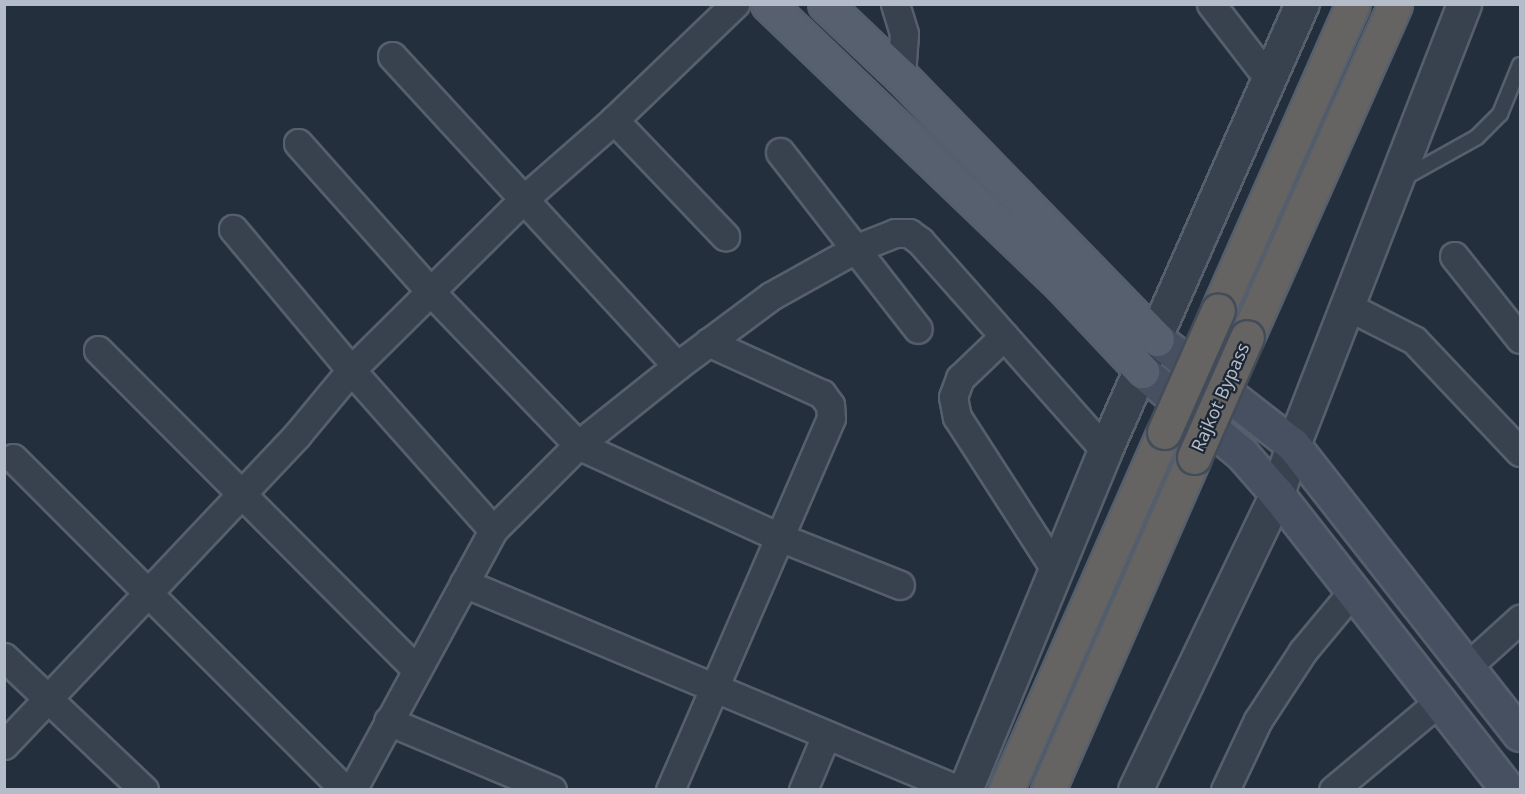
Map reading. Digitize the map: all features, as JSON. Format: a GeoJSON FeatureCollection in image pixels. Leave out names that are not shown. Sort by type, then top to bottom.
{"type":"FeatureCollection","features":[{"type":"Feature","properties":{"kind":"highway","name":"Rajkot Bypass"},"geometry":{"type":"LineString","coordinates":[[1006,789],[1353,4]]}},
{"type":"Feature","properties":{"kind":"highway","name":"Rajkot Bypass"},"geometry":{"type":"LineString","coordinates":[[1048,789],[1395,4]]}},
{"type":"Feature","properties":{"kind":"main road"},"geometry":{"type":"LineString","coordinates":[[768,4],[1060,284],[1142,371],[1242,454],[1278,494],[1510,788]]}},
{"type":"Feature","properties":{"kind":"main road"},"geometry":{"type":"LineString","coordinates":[[825,4],[901,76],[1157,339],[1293,445],[1521,734]]}},
{"type":"Feature","properties":{"kind":"street"},"geometry":{"type":"LineString","coordinates":[[4,745],[242,494],[351,370],[429,290],[525,198],[614,120],[735,4]]}},
{"type":"Feature","properties":{"kind":"street"},"geometry":{"type":"LineString","coordinates":[[895,4],[904,34],[901,76]]}},
{"type":"Feature","properties":{"kind":"street"},"geometry":{"type":"LineString","coordinates":[[1211,4],[1268,78]]}},
{"type":"Feature","properties":{"kind":"street"},"geometry":{"type":"LineString","coordinates":[[965,789],[1105,450],[1157,339],[1268,78],[1302,4]]}},
{"type":"Feature","properties":{"kind":"street"},"geometry":{"type":"LineString","coordinates":[[1135,789],[1278,494],[1293,445],[1464,4]]}},
{"type":"Feature","properties":{"kind":"street"},"geometry":{"type":"LineString","coordinates":[[392,56],[525,198],[676,366]]}},
{"type":"Feature","properties":{"kind":"street"},"geometry":{"type":"LineString","coordinates":[[614,120],[725,236]]}},
{"type":"Feature","properties":{"kind":"street"},"geometry":{"type":"LineString","coordinates":[[298,143],[429,290],[578,445],[779,537],[900,585]]}},
{"type":"Feature","properties":{"kind":"street"},"geometry":{"type":"LineString","coordinates":[[780,152],[918,329]]}},
{"type":"Feature","properties":{"kind":"street"},"geometry":{"type":"LineString","coordinates":[[232,229],[351,370],[493,530]]}},
{"type":"Feature","properties":{"kind":"street"},"geometry":{"type":"LineString","coordinates":[[352,789],[493,530],[578,445],[676,366],[771,296],[857,248],[895,233],[909,233],[920,241],[1105,450]]}},
{"type":"Feature","properties":{"kind":"street"},"geometry":{"type":"LineString","coordinates":[[1454,256],[1521,339]]}},
{"type":"Feature","properties":{"kind":"street"},"geometry":{"type":"LineString","coordinates":[[1347,306],[1414,340],[1521,452]]}},
{"type":"Feature","properties":{"kind":"street"},"geometry":{"type":"LineString","coordinates":[[1004,336],[960,378],[953,397],[957,417],[1055,569]]}},
{"type":"Feature","properties":{"kind":"street"},"geometry":{"type":"LineString","coordinates":[[670,789],[831,418],[830,405],[822,394],[708,342]]}},
{"type":"Feature","properties":{"kind":"street"},"geometry":{"type":"LineString","coordinates":[[98,350],[416,669]]}},
{"type":"Feature","properties":{"kind":"street"},"geometry":{"type":"LineString","coordinates":[[13,458],[345,789]]}},
{"type":"Feature","properties":{"kind":"street"},"geometry":{"type":"LineString","coordinates":[[464,583],[713,689],[959,789]]}},
{"type":"Feature","properties":{"kind":"street"},"geometry":{"type":"LineString","coordinates":[[1225,789],[1258,720],[1303,651],[1353,591]]}},
{"type":"Feature","properties":{"kind":"street"},"geometry":{"type":"LineString","coordinates":[[1467,667],[1521,619]]}},
{"type":"Feature","properties":{"kind":"street"},"geometry":{"type":"LineString","coordinates":[[4,657],[144,789]]}},
{"type":"Feature","properties":{"kind":"street"},"geometry":{"type":"LineString","coordinates":[[1333,789],[1441,700]]}},
{"type":"Feature","properties":{"kind":"street"},"geometry":{"type":"LineString","coordinates":[[388,721],[552,789]]}},
{"type":"Feature","properties":{"kind":"street"},"geometry":{"type":"LineString","coordinates":[[803,789],[826,735]]}},
{"type":"Feature","properties":{"kind":"lane"},"geometry":{"type":"LineString","coordinates":[[1395,183],[1477,137],[1500,114],[1521,64]]}}]}
